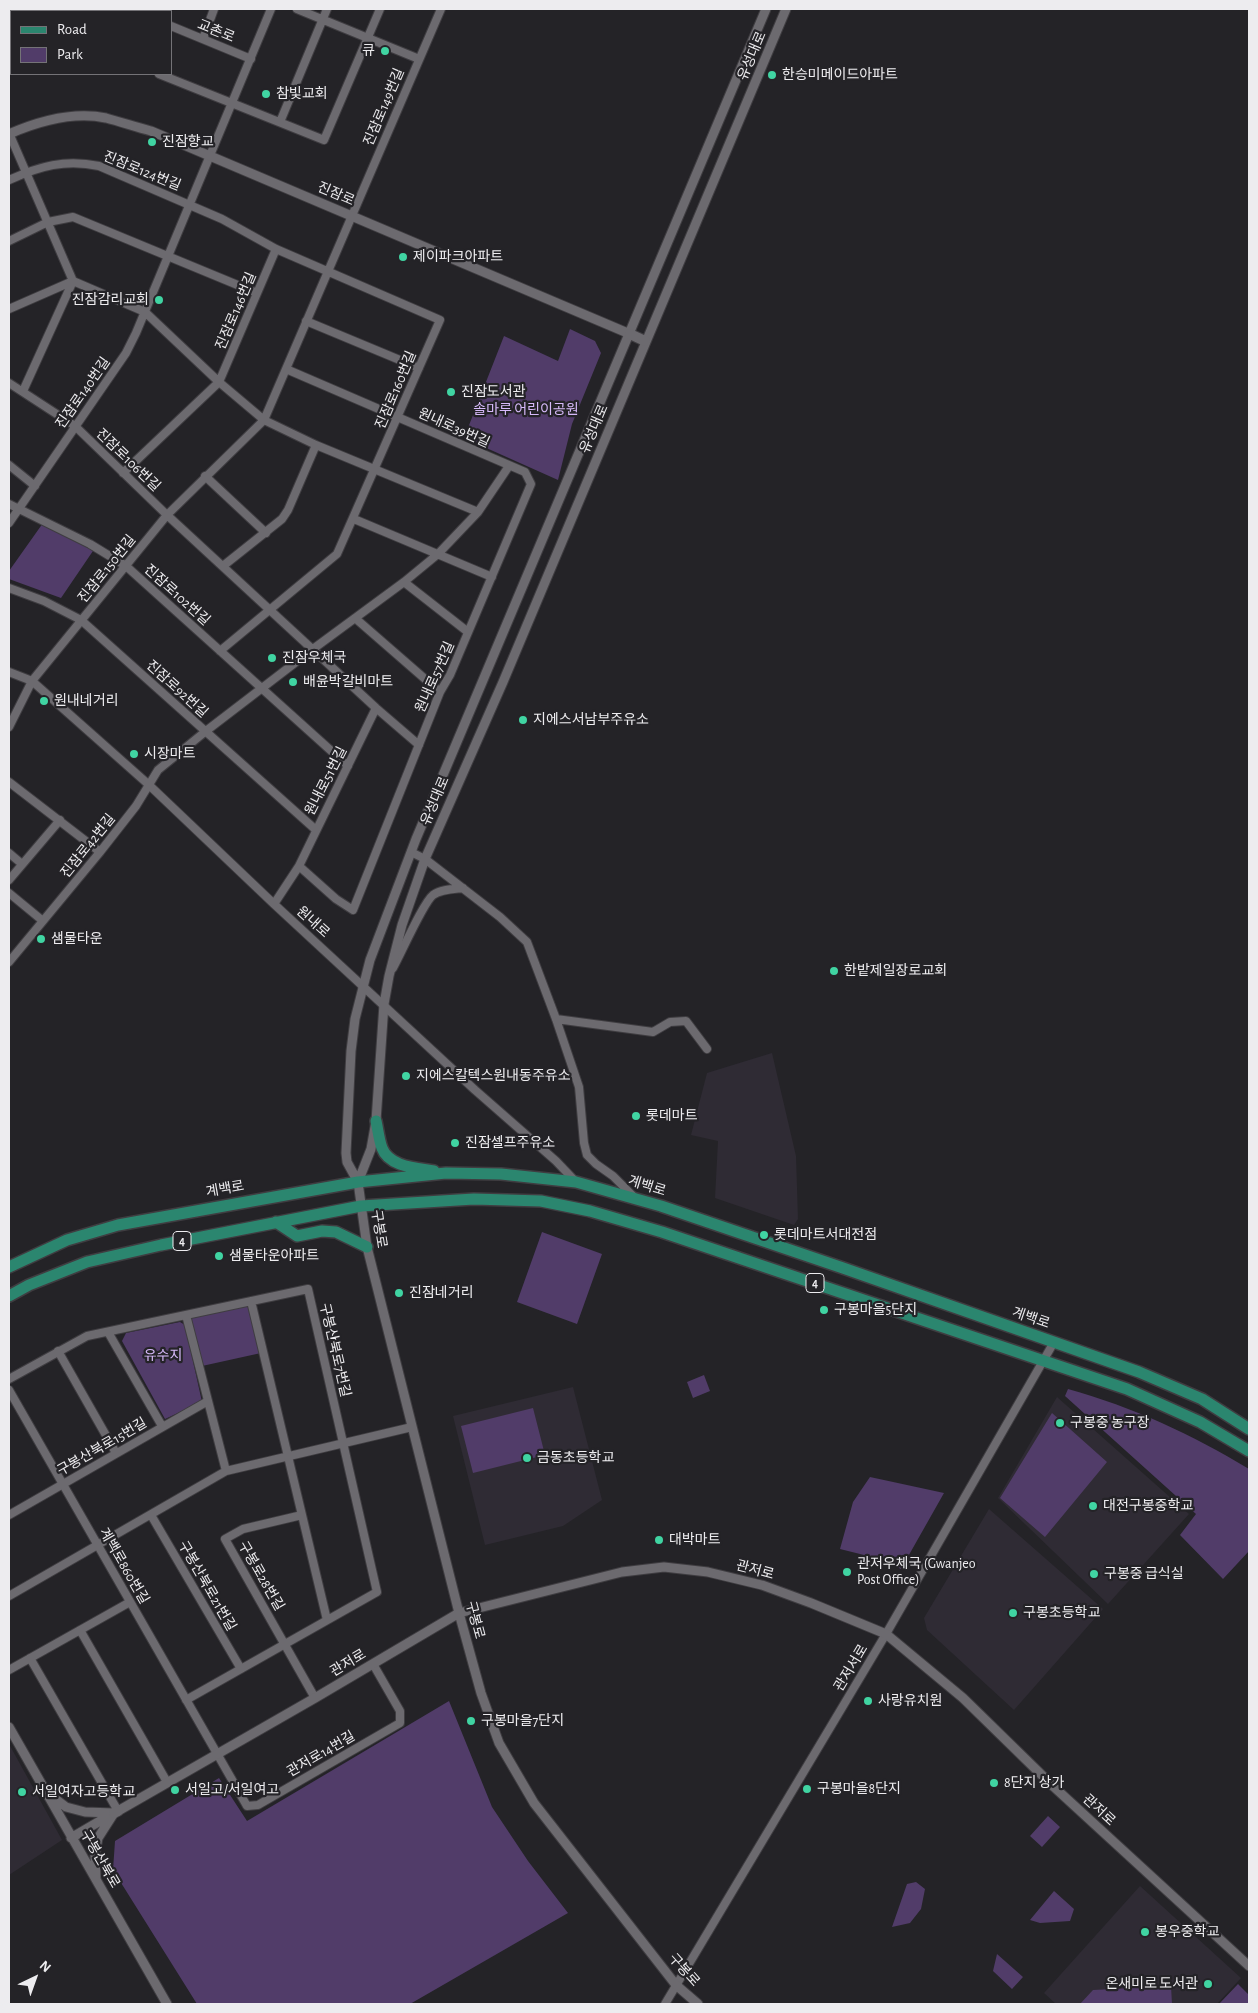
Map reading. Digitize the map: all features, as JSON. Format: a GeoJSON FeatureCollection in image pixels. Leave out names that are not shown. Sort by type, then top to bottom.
{"type":"FeatureCollection","features":[{"type":"Feature","properties":{"kind":"main road","name":"진잠로"},"geometry":{"type":"LineString","coordinates":[[630,334],[645,341]]}},
{"type":"Feature","properties":{"kind":"main road"},"geometry":{"type":"LineString","coordinates":[[376,1121],[382,1150],[390,1160],[402,1165],[446,1173]]}},
{"type":"Feature","properties":{"kind":"main road","name":"계백로"},"geometry":{"type":"LineString","coordinates":[[9,1267],[67,1240],[118,1225],[358,1182],[446,1173],[501,1174],[576,1182],[634,1197],[1139,1372],[1202,1399],[1249,1429]]}},
{"type":"Feature","properties":{"kind":"main road","name":"4"},"geometry":{"type":"LineString","coordinates":[[9,1296],[29,1285],[87,1262],[161,1245],[361,1206],[474,1199],[541,1201],[590,1211],[671,1235],[1127,1389],[1200,1422],[1249,1451]]}},
{"type":"Feature","properties":{"kind":"main road"},"geometry":{"type":"LineString","coordinates":[[276,1222],[297,1236],[322,1231],[336,1232],[367,1246]]}},
{"type":"Feature","properties":{"kind":"main road"},"geometry":{"type":"LineString","coordinates":[[9,1306],[29,1285]]}},
{"type":"Feature","properties":{"kind":"street"},"geometry":{"type":"LineString","coordinates":[[203,39],[214,9]]}},
{"type":"Feature","properties":{"kind":"street","name":"진잠로140번길"},"geometry":{"type":"LineString","coordinates":[[9,523],[126,353],[211,156],[271,9]]}},
{"type":"Feature","properties":{"kind":"street"},"geometry":{"type":"LineString","coordinates":[[297,9],[419,59]]}},
{"type":"Feature","properties":{"kind":"street"},"geometry":{"type":"LineString","coordinates":[[280,122],[327,9]]}},
{"type":"Feature","properties":{"kind":"street"},"geometry":{"type":"LineString","coordinates":[[162,75],[324,140],[380,9]]}},
{"type":"Feature","properties":{"kind":"street","name":"진잠로149번길"},"geometry":{"type":"LineString","coordinates":[[351,215],[441,9]]}},
{"type":"Feature","properties":{"kind":"street","name":"유성대로"},"geometry":{"type":"LineString","coordinates":[[358,1182],[347,1162],[346,1153],[351,1051],[363,985],[410,852],[766,9]]}},
{"type":"Feature","properties":{"kind":"street","name":"유성대로"},"geometry":{"type":"LineString","coordinates":[[358,1182],[371,1149],[376,1121],[384,1004],[389,976],[402,925],[425,858],[503,682],[786,9]]}},
{"type":"Feature","properties":{"kind":"street","name":"교촌로"},"geometry":{"type":"LineString","coordinates":[[172,26],[251,59]]}},
{"type":"Feature","properties":{"kind":"street","name":"진잠로"},"geometry":{"type":"LineString","coordinates":[[9,133],[38,122],[70,116],[104,118],[151,131],[630,334]]}},
{"type":"Feature","properties":{"kind":"street"},"geometry":{"type":"LineString","coordinates":[[9,133],[73,281],[145,312],[218,382],[264,420],[316,445],[478,512]]}},
{"type":"Feature","properties":{"kind":"street","name":"진잠로124번길"},"geometry":{"type":"LineString","coordinates":[[26,172],[53,164],[88,164],[99,166],[189,204]]}},
{"type":"Feature","properties":{"kind":"street"},"geometry":{"type":"LineString","coordinates":[[9,180],[26,172]]}},
{"type":"Feature","properties":{"kind":"street"},"geometry":{"type":"LineString","coordinates":[[189,204],[222,219],[276,249],[327,271]]}},
{"type":"Feature","properties":{"kind":"street","name":"진잠로150번길"},"geometry":{"type":"LineString","coordinates":[[32,681],[167,515],[264,420],[351,215]]}},
{"type":"Feature","properties":{"kind":"street"},"geometry":{"type":"LineString","coordinates":[[9,241],[48,222],[72,217],[257,293]]}},
{"type":"Feature","properties":{"kind":"street","name":"진잠로146번길"},"geometry":{"type":"LineString","coordinates":[[123,473],[218,382],[276,249]]}},
{"type":"Feature","properties":{"kind":"street","name":"진잠로160번길"},"geometry":{"type":"LineString","coordinates":[[270,609],[337,554],[440,320],[327,271]]}},
{"type":"Feature","properties":{"kind":"street"},"geometry":{"type":"LineString","coordinates":[[9,309],[73,281]]}},
{"type":"Feature","properties":{"kind":"street"},"geometry":{"type":"LineString","coordinates":[[23,391],[73,281]]}},
{"type":"Feature","properties":{"kind":"street"},"geometry":{"type":"LineString","coordinates":[[306,321],[420,368]]}},
{"type":"Feature","properties":{"kind":"street","name":"원내로39번길"},"geometry":{"type":"LineString","coordinates":[[286,369],[509,466]]}},
{"type":"Feature","properties":{"kind":"street","name":"진잠로106번길"},"geometry":{"type":"LineString","coordinates":[[9,382],[75,426],[167,515],[376,708],[419,745]]}},
{"type":"Feature","properties":{"kind":"street"},"geometry":{"type":"LineString","coordinates":[[223,566],[282,519],[288,510],[316,445]]}},
{"type":"Feature","properties":{"kind":"street"},"geometry":{"type":"LineString","coordinates":[[9,465],[35,486]]}},
{"type":"Feature","properties":{"kind":"street"},"geometry":{"type":"LineString","coordinates":[[148,784],[158,770],[206,731],[312,649],[404,582],[438,554],[478,512],[509,466]]}},
{"type":"Feature","properties":{"kind":"street","name":"원내로57번길"},"geometry":{"type":"LineString","coordinates":[[299,866],[336,899],[353,910],[440,692],[450,676],[531,484],[525,472],[509,466]]}},
{"type":"Feature","properties":{"kind":"street"},"geometry":{"type":"LineString","coordinates":[[205,476],[266,533]]}},
{"type":"Feature","properties":{"kind":"street","name":"진잠로102번길"},"geometry":{"type":"LineString","coordinates":[[9,504],[90,544],[126,566],[348,766]]}},
{"type":"Feature","properties":{"kind":"street"},"geometry":{"type":"LineString","coordinates":[[354,519],[492,577]]}},
{"type":"Feature","properties":{"kind":"street"},"geometry":{"type":"LineString","coordinates":[[404,582],[468,632]]}},
{"type":"Feature","properties":{"kind":"street","name":"진잠로92번길"},"geometry":{"type":"LineString","coordinates":[[9,588],[44,600],[81,620],[316,830]]}},
{"type":"Feature","properties":{"kind":"street"},"geometry":{"type":"LineString","coordinates":[[220,651],[270,609]]}},
{"type":"Feature","properties":{"kind":"street"},"geometry":{"type":"LineString","coordinates":[[355,618],[440,692]]}},
{"type":"Feature","properties":{"kind":"street","name":"원내로"},"geometry":{"type":"LineString","coordinates":[[9,672],[32,681],[148,784],[274,904],[475,1090],[556,1161],[576,1182]]}},
{"type":"Feature","properties":{"kind":"street"},"geometry":{"type":"LineString","coordinates":[[9,727],[32,681]]}},
{"type":"Feature","properties":{"kind":"street","name":"원내로51번길"},"geometry":{"type":"LineString","coordinates":[[274,904],[299,866],[376,708]]}},
{"type":"Feature","properties":{"kind":"street"},"geometry":{"type":"LineString","coordinates":[[9,782],[100,852]]}},
{"type":"Feature","properties":{"kind":"street","name":"진잠로42번길"},"geometry":{"type":"LineString","coordinates":[[9,962],[136,806],[148,784]]}},
{"type":"Feature","properties":{"kind":"street"},"geometry":{"type":"LineString","coordinates":[[9,880],[60,820]]}},
{"type":"Feature","properties":{"kind":"street"},"geometry":{"type":"LineString","coordinates":[[410,852],[425,858],[500,917],[527,942],[579,1087],[584,1143],[587,1155],[613,1176],[634,1197]]}},
{"type":"Feature","properties":{"kind":"street"},"geometry":{"type":"LineString","coordinates":[[9,853],[22,864]]}},
{"type":"Feature","properties":{"kind":"street"},"geometry":{"type":"LineString","coordinates":[[389,976],[424,907],[432,896],[443,890],[463,888]]}},
{"type":"Feature","properties":{"kind":"street"},"geometry":{"type":"LineString","coordinates":[[9,893],[43,921]]}},
{"type":"Feature","properties":{"kind":"street"},"geometry":{"type":"LineString","coordinates":[[556,1019],[653,1032],[670,1022],[686,1021],[706,1049]]}},
{"type":"Feature","properties":{"kind":"street","name":"구봉로"},"geometry":{"type":"LineString","coordinates":[[358,1182],[367,1246],[412,1427],[481,1693],[499,1743],[534,1803],[676,1986],[698,2004]]}},
{"type":"Feature","properties":{"kind":"street","name":"구봉산북로7번길"},"geometry":{"type":"LineString","coordinates":[[9,1379],[87,1336],[308,1289],[344,1444]]}},
{"type":"Feature","properties":{"kind":"street"},"geometry":{"type":"LineString","coordinates":[[251,1301],[327,1620]]}},
{"type":"Feature","properties":{"kind":"street"},"geometry":{"type":"LineString","coordinates":[[186,1315],[226,1471]]}},
{"type":"Feature","properties":{"kind":"street"},"geometry":{"type":"LineString","coordinates":[[108,1332],[162,1426]]}},
{"type":"Feature","properties":{"kind":"street","name":"관저서로"},"geometry":{"type":"LineString","coordinates":[[665,2004],[886,1634],[1054,1342]]}},
{"type":"Feature","properties":{"kind":"street"},"geometry":{"type":"LineString","coordinates":[[58,1351],[116,1453]]}},
{"type":"Feature","properties":{"kind":"street","name":"계백로860번길"},"geometry":{"type":"LineString","coordinates":[[9,1390],[217,1755]]}},
{"type":"Feature","properties":{"kind":"street","name":"구봉산북로15번길"},"geometry":{"type":"LineString","coordinates":[[11,1513],[208,1401]]}},
{"type":"Feature","properties":{"kind":"street"},"geometry":{"type":"LineString","coordinates":[[9,1596],[226,1471],[412,1427]]}},
{"type":"Feature","properties":{"kind":"street"},"geometry":{"type":"LineString","coordinates":[[186,1700],[378,1592],[344,1444]]}},
{"type":"Feature","properties":{"kind":"street"},"geometry":{"type":"LineString","coordinates":[[9,1503],[11,1513]]}},
{"type":"Feature","properties":{"kind":"street","name":"구봉산북로21번길"},"geometry":{"type":"LineString","coordinates":[[151,1515],[240,1669]]}},
{"type":"Feature","properties":{"kind":"street","name":"구봉로28번길"},"geometry":{"type":"LineString","coordinates":[[302,1515],[243,1529],[225,1539],[315,1698]]}},
{"type":"Feature","properties":{"kind":"street","name":"관저로"},"geometry":{"type":"LineString","coordinates":[[72,1838],[459,1613],[622,1572],[673,1567],[708,1572],[762,1585],[812,1603],[886,1634],[963,1698],[1054,1787],[1249,1966]]}},
{"type":"Feature","properties":{"kind":"street"},"geometry":{"type":"LineString","coordinates":[[9,1670],[130,1602]]}},
{"type":"Feature","properties":{"kind":"street"},"geometry":{"type":"LineString","coordinates":[[80,1630],[168,1782]]}},
{"type":"Feature","properties":{"kind":"street"},"geometry":{"type":"LineString","coordinates":[[30,1658],[116,1812]]}},
{"type":"Feature","properties":{"kind":"street","name":"관저로14번길"},"geometry":{"type":"LineString","coordinates":[[217,1755],[247,1806],[258,1805],[275,1796],[400,1723],[400,1711],[373,1664]]}},
{"type":"Feature","properties":{"kind":"street","name":"구봉산북로"},"geometry":{"type":"LineString","coordinates":[[9,1727],[167,2004]]}},
{"type":"Feature","properties":{"kind":"street"},"geometry":{"type":"LineString","coordinates":[[46,1792],[66,1807],[86,1812],[116,1812]]}},
{"type":"Feature","properties":{"kind":"street"},"geometry":{"type":"LineString","coordinates":[[97,1882],[95,1855],[98,1838],[116,1812]]}},
{"type":"Feature","properties":{"kind":"shaded area"},"geometry":{"type":"Polygon","coordinates":[[[772,1053],[796,1156],[798,1219],[794,1225],[715,1198],[718,1141],[691,1135],[707,1073],[772,1053]]]}},
{"type":"Feature","properties":{"kind":"shaded area","name":"금동초등학교"},"geometry":{"type":"Polygon","coordinates":[[[573,1387],[602,1500],[563,1526],[485,1545],[453,1416],[573,1387]]]}},
{"type":"Feature","properties":{"kind":"shaded area","name":"대전구봉중학교"},"geometry":{"type":"Polygon","coordinates":[[[1057,1397],[1189,1514],[1108,1604],[998,1498],[1057,1397]]]}},
{"type":"Feature","properties":{"kind":"shaded area","name":"구봉초등학교"},"geometry":{"type":"Polygon","coordinates":[[[989,1509],[1103,1609],[1014,1710],[927,1630],[924,1618],[989,1509]]]}},
{"type":"Feature","properties":{"kind":"shaded area","name":"서일여자고등학교"},"geometry":{"type":"Polygon","coordinates":[[[9,1744],[62,1840],[9,1875],[9,1744]]]}},
{"type":"Feature","properties":{"kind":"shaded area","name":"봉우중학교"},"geometry":{"type":"Polygon","coordinates":[[[1140,1886],[1241,1978],[1217,2004],[1056,2004],[1044,1993],[1140,1886]]]}},
{"type":"Feature","properties":{"kind":"green space","name":"솔마루 어린이공원"},"geometry":{"type":"Polygon","coordinates":[[[570,329],[595,341],[601,353],[572,424],[558,480],[464,438],[504,336],[558,361],[570,329]]]}},
{"type":"Feature","properties":{"kind":"green space"},"geometry":{"type":"Polygon","coordinates":[[[43,523],[95,548],[61,598],[9,579],[9,571],[43,523]]]}},
{"type":"Feature","properties":{"kind":"green space"},"geometry":{"type":"Polygon","coordinates":[[[542,1232],[602,1254],[577,1324],[517,1302],[542,1232]]]}},
{"type":"Feature","properties":{"kind":"green space"},"geometry":{"type":"Polygon","coordinates":[[[247,1304],[250,1306],[261,1353],[202,1366],[190,1319],[247,1304]]]}},
{"type":"Feature","properties":{"kind":"green space","name":"유수지"},"geometry":{"type":"Polygon","coordinates":[[[180,1322],[185,1325],[202,1402],[165,1419],[122,1341],[126,1333],[180,1322]]]}},
{"type":"Feature","properties":{"kind":"green space"},"geometry":{"type":"Polygon","coordinates":[[[704,1375],[710,1391],[693,1398],[687,1382],[704,1375]]]}},
{"type":"Feature","properties":{"kind":"green space"},"geometry":{"type":"Polygon","coordinates":[[[1068,1389],[1116,1404],[1162,1423],[1249,1469],[1249,1551],[1223,1579],[1180,1535],[1196,1514],[1065,1396],[1068,1389]]]}},
{"type":"Feature","properties":{"kind":"green space"},"geometry":{"type":"Polygon","coordinates":[[[533,1408],[545,1455],[473,1473],[461,1426],[533,1408]]]}},
{"type":"Feature","properties":{"kind":"green space"},"geometry":{"type":"Polygon","coordinates":[[[1052,1413],[1107,1462],[1045,1537],[1000,1498],[1052,1413]]]}},
{"type":"Feature","properties":{"kind":"green space"},"geometry":{"type":"Polygon","coordinates":[[[870,1477],[944,1493],[901,1569],[876,1558],[840,1549],[853,1502],[870,1477]]]}},
{"type":"Feature","properties":{"kind":"green space"},"geometry":{"type":"Polygon","coordinates":[[[449,1701],[492,1807],[528,1861],[568,1913],[410,2004],[197,2004],[113,1870],[115,1841],[219,1778],[247,1821],[449,1701]]]}},
{"type":"Feature","properties":{"kind":"green space"},"geometry":{"type":"Polygon","coordinates":[[[1048,1816],[1060,1827],[1042,1847],[1030,1836],[1048,1816]]]}},
{"type":"Feature","properties":{"kind":"green space"},"geometry":{"type":"Polygon","coordinates":[[[916,1882],[925,1889],[921,1909],[910,1923],[892,1927],[907,1884],[916,1882]]]}},
{"type":"Feature","properties":{"kind":"green space"},"geometry":{"type":"Polygon","coordinates":[[[1054,1891],[1074,1909],[1070,1921],[1040,1923],[1030,1920],[1054,1891]]]}},
{"type":"Feature","properties":{"kind":"green space"},"geometry":{"type":"Polygon","coordinates":[[[997,1954],[1023,1977],[1012,1989],[993,1971],[997,1954]]]}},
{"type":"Feature","properties":{"kind":"green space"},"geometry":{"type":"Polygon","coordinates":[[[1238,1984],[1249,1995],[1249,2004],[1219,2004],[1238,1984]]]}},
{"type":"Feature","properties":{"kind":"green space"},"geometry":{"type":"Polygon","coordinates":[[[1171,1986],[1172,2004],[1080,2004],[1093,1990],[1171,1986]]]}},
{"type":"Feature","properties":{"kind":"place","name":"큐"},"geometry":{"type":"Point","coordinates":[385,51]}},
{"type":"Feature","properties":{"kind":"place","name":"한승미메이드아파트"},"geometry":{"type":"Point","coordinates":[772,75]}},
{"type":"Feature","properties":{"kind":"place","name":"참빛교회"},"geometry":{"type":"Point","coordinates":[266,94]}},
{"type":"Feature","properties":{"kind":"place","name":"진잠향교"},"geometry":{"type":"Point","coordinates":[152,142]}},
{"type":"Feature","properties":{"kind":"place","name":"제이파크아파트"},"geometry":{"type":"Point","coordinates":[403,257]}},
{"type":"Feature","properties":{"kind":"place","name":"진잠감리교회"},"geometry":{"type":"Point","coordinates":[159,300]}},
{"type":"Feature","properties":{"kind":"place","name":"진잠도서관"},"geometry":{"type":"Point","coordinates":[451,392]}},
{"type":"Feature","properties":{"kind":"place","name":"진잠우체국"},"geometry":{"type":"Point","coordinates":[272,658]}},
{"type":"Feature","properties":{"kind":"place","name":"배윤박갈비마트"},"geometry":{"type":"Point","coordinates":[293,682]}},
{"type":"Feature","properties":{"kind":"place","name":"원내네거리"},"geometry":{"type":"Point","coordinates":[44,701]}},
{"type":"Feature","properties":{"kind":"place","name":"지에스서남부주유소"},"geometry":{"type":"Point","coordinates":[523,720]}},
{"type":"Feature","properties":{"kind":"place","name":"시장마트"},"geometry":{"type":"Point","coordinates":[134,754]}},
{"type":"Feature","properties":{"kind":"place","name":"샘물타운"},"geometry":{"type":"Point","coordinates":[41,939]}},
{"type":"Feature","properties":{"kind":"place","name":"한밭제일장로교회"},"geometry":{"type":"Point","coordinates":[834,971]}},
{"type":"Feature","properties":{"kind":"place","name":"지에스칼텍스원내동주유소"},"geometry":{"type":"Point","coordinates":[406,1076]}},
{"type":"Feature","properties":{"kind":"place","name":"롯데마트"},"geometry":{"type":"Point","coordinates":[636,1116]}},
{"type":"Feature","properties":{"kind":"place","name":"진잠셀프주유소"},"geometry":{"type":"Point","coordinates":[455,1143]}},
{"type":"Feature","properties":{"kind":"place","name":"롯데마트서대전점"},"geometry":{"type":"Point","coordinates":[764,1235]}},
{"type":"Feature","properties":{"kind":"place","name":"샘물타운아파트"},"geometry":{"type":"Point","coordinates":[219,1256]}},
{"type":"Feature","properties":{"kind":"place","name":"진잠네거리"},"geometry":{"type":"Point","coordinates":[399,1293]}},
{"type":"Feature","properties":{"kind":"place","name":"구봉마을5단지"},"geometry":{"type":"Point","coordinates":[824,1310]}},
{"type":"Feature","properties":{"kind":"place","name":"구봉중 농구장"},"geometry":{"type":"Point","coordinates":[1060,1423]}},
{"type":"Feature","properties":{"kind":"place","name":"금동초등학교"},"geometry":{"type":"Point","coordinates":[527,1458]}},
{"type":"Feature","properties":{"kind":"place","name":"대전구봉중학교"},"geometry":{"type":"Point","coordinates":[1093,1506]}},
{"type":"Feature","properties":{"kind":"place","name":"대박마트"},"geometry":{"type":"Point","coordinates":[659,1540]}},
{"type":"Feature","properties":{"kind":"place","name":"관저우체국 (Gwanjeo Post Office)"},"geometry":{"type":"Point","coordinates":[847,1572]}},
{"type":"Feature","properties":{"kind":"place","name":"구봉중 급식실"},"geometry":{"type":"Point","coordinates":[1094,1574]}},
{"type":"Feature","properties":{"kind":"place","name":"구봉초등학교"},"geometry":{"type":"Point","coordinates":[1013,1613]}},
{"type":"Feature","properties":{"kind":"place","name":"사랑유치원"},"geometry":{"type":"Point","coordinates":[868,1701]}},
{"type":"Feature","properties":{"kind":"place","name":"구봉마을7단지"},"geometry":{"type":"Point","coordinates":[471,1721]}},
{"type":"Feature","properties":{"kind":"place","name":"8단지 상가"},"geometry":{"type":"Point","coordinates":[994,1783]}},
{"type":"Feature","properties":{"kind":"place","name":"구봉마을8단지"},"geometry":{"type":"Point","coordinates":[807,1789]}},
{"type":"Feature","properties":{"kind":"place","name":"서일고/서일여고"},"geometry":{"type":"Point","coordinates":[175,1790]}},
{"type":"Feature","properties":{"kind":"place","name":"서일여자고등학교"},"geometry":{"type":"Point","coordinates":[22,1792]}},
{"type":"Feature","properties":{"kind":"place","name":"봉우중학교"},"geometry":{"type":"Point","coordinates":[1145,1932]}},
{"type":"Feature","properties":{"kind":"place","name":"온새미로 도서관"},"geometry":{"type":"Point","coordinates":[1208,1984]}}]}
